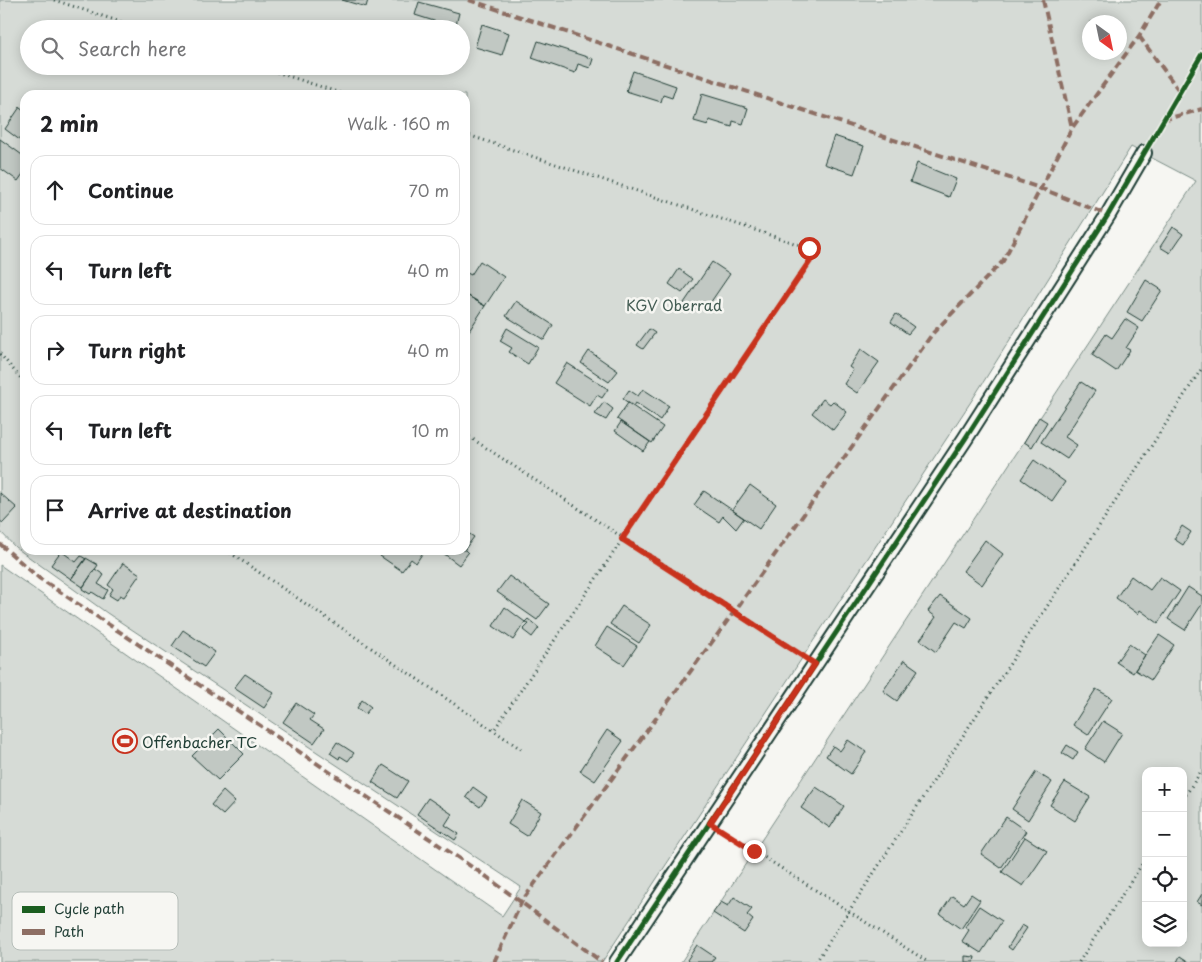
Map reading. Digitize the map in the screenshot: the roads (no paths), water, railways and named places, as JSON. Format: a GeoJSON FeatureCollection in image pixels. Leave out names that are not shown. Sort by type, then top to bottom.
{"type":"FeatureCollection","features":[{"type":"Feature","properties":{"kind":"lane"},"geometry":{"type":"LineString","coordinates":[[616,962],[970,431],[1108,215],[1144,153]]}},
{"type":"Feature","properties":{"kind":"place","name":"Offenbacher TC"},"geometry":{"type":"Point","coordinates":[125,741]}},
{"type":"Feature","properties":{"kind":"park label","name":"KGV Oberrad"},"geometry":{"type":"Point","coordinates":[674,304]}}]}
